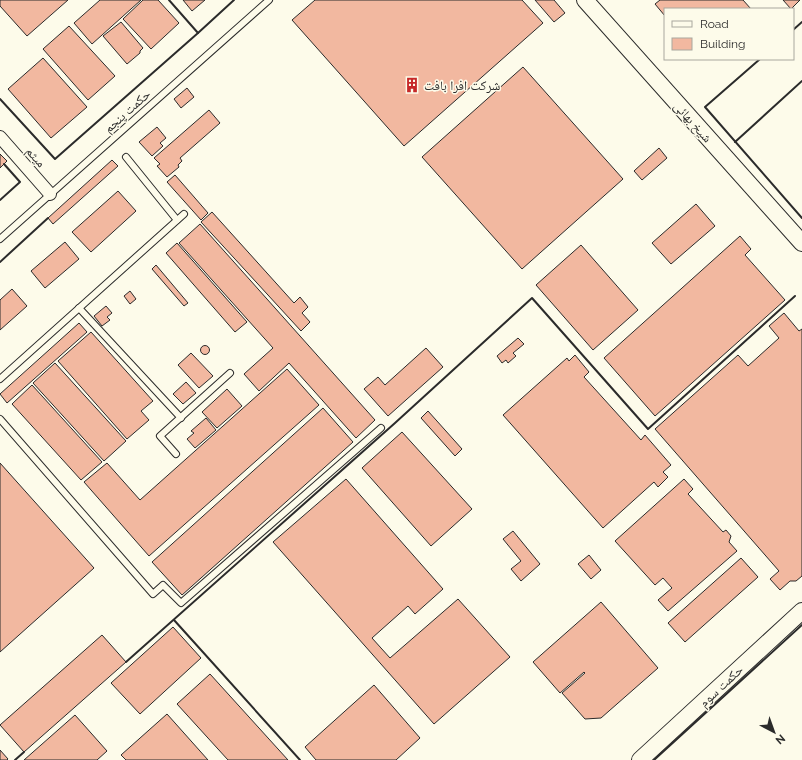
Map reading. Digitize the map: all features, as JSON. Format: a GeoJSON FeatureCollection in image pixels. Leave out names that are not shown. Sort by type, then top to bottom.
{"type":"FeatureCollection","features":[{"type":"Feature","properties":{"kind":"street","name":"شیخ بهائی"},"geometry":{"type":"LineString","coordinates":[[585,0],[802,243]]}},
{"type":"Feature","properties":{"kind":"street","name":"میثم"},"geometry":{"type":"LineString","coordinates":[[0,137],[50,194]]}},
{"type":"Feature","properties":{"kind":"street","name":"حکمت سوم"},"geometry":{"type":"LineString","coordinates":[[640,760],[802,611]]}},
{"type":"Feature","properties":{"kind":"lane","name":"حکمت پنجم"},"geometry":{"type":"LineString","coordinates":[[0,239],[268,0]]}},
{"type":"Feature","properties":{"kind":"lane"},"geometry":{"type":"LineString","coordinates":[[126,157],[177,220]]}},
{"type":"Feature","properties":{"kind":"lane"},"geometry":{"type":"LineString","coordinates":[[0,379],[184,214]]}},
{"type":"Feature","properties":{"kind":"lane"},"geometry":{"type":"LineString","coordinates":[[79,308],[181,418]]}},
{"type":"Feature","properties":{"kind":"lane"},"geometry":{"type":"LineString","coordinates":[[176,454],[160,436],[230,373]]}},
{"type":"Feature","properties":{"kind":"lane"},"geometry":{"type":"LineString","coordinates":[[0,419],[153,594],[163,585],[181,603],[381,428]]}},
{"type":"Feature","properties":{"kind":"building"},"geometry":{"type":"Polygon","coordinates":[[[0,0],[68,0],[27,36],[0,6],[0,0]]]}},
{"type":"Feature","properties":{"kind":"building"},"geometry":{"type":"Polygon","coordinates":[[[100,0],[141,0],[92,44],[74,23],[100,0]]]}},
{"type":"Feature","properties":{"kind":"building"},"geometry":{"type":"Polygon","coordinates":[[[143,0],[158,0],[179,23],[151,49],[123,19],[143,0]]]}},
{"type":"Feature","properties":{"kind":"building"},"geometry":{"type":"Polygon","coordinates":[[[183,0],[205,0],[192,11],[183,0]]]}},
{"type":"Feature","properties":{"kind":"building","name":"شرکت افرا بافت"},"geometry":{"type":"Polygon","coordinates":[[[315,0],[522,0],[543,23],[404,146],[292,20],[315,0]]]}},
{"type":"Feature","properties":{"kind":"building"},"geometry":{"type":"Polygon","coordinates":[[[535,0],[554,0],[565,13],[554,22],[535,0]]]}},
{"type":"Feature","properties":{"kind":"building"},"geometry":{"type":"Polygon","coordinates":[[[660,0],[743,0],[750,8],[664,8],[664,15],[655,4],[660,0]]]}},
{"type":"Feature","properties":{"kind":"building"},"geometry":{"type":"Polygon","coordinates":[[[783,0],[800,0],[792,8],[790,8],[783,0]]]}},
{"type":"Feature","properties":{"kind":"building"},"geometry":{"type":"Polygon","coordinates":[[[121,22],[143,48],[140,53],[127,64],[103,36],[121,22]]]}},
{"type":"Feature","properties":{"kind":"building"},"geometry":{"type":"Polygon","coordinates":[[[69,26],[115,76],[88,100],[43,49],[69,26]]]}},
{"type":"Feature","properties":{"kind":"building"},"geometry":{"type":"Polygon","coordinates":[[[43,58],[87,107],[51,138],[8,89],[43,58]]]}},
{"type":"Feature","properties":{"kind":"building"},"geometry":{"type":"Polygon","coordinates":[[[523,67],[623,179],[522,269],[422,157],[523,67]]]}},
{"type":"Feature","properties":{"kind":"building"},"geometry":{"type":"Polygon","coordinates":[[[187,88],[194,97],[181,108],[174,99],[187,88]]]}},
{"type":"Feature","properties":{"kind":"building"},"geometry":{"type":"Polygon","coordinates":[[[209,110],[220,123],[180,158],[182,161],[178,165],[179,167],[167,177],[157,166],[160,164],[154,158],[209,110]]]}},
{"type":"Feature","properties":{"kind":"building"},"geometry":{"type":"Polygon","coordinates":[[[157,127],[166,138],[160,143],[163,146],[152,156],[139,142],[157,127]]]}},
{"type":"Feature","properties":{"kind":"building"},"geometry":{"type":"Polygon","coordinates":[[[659,148],[667,158],[642,180],[634,171],[659,148]]]}},
{"type":"Feature","properties":{"kind":"building"},"geometry":{"type":"Polygon","coordinates":[[[0,154],[7,161],[0,168],[0,154]]]}},
{"type":"Feature","properties":{"kind":"building"},"geometry":{"type":"Polygon","coordinates":[[[112,160],[118,166],[53,224],[48,218],[112,160]]]}},
{"type":"Feature","properties":{"kind":"building"},"geometry":{"type":"Polygon","coordinates":[[[175,175],[208,213],[201,220],[167,182],[175,175]]]}},
{"type":"Feature","properties":{"kind":"building"},"geometry":{"type":"Polygon","coordinates":[[[118,191],[136,211],[91,252],[72,232],[118,191]]]}},
{"type":"Feature","properties":{"kind":"building"},"geometry":{"type":"Polygon","coordinates":[[[696,204],[715,226],[671,264],[652,243],[696,204]]]}},
{"type":"Feature","properties":{"kind":"building"},"geometry":{"type":"Polygon","coordinates":[[[212,212],[294,303],[300,297],[308,307],[302,313],[310,322],[301,331],[201,222],[212,212]]]}},
{"type":"Feature","properties":{"kind":"building"},"geometry":{"type":"Polygon","coordinates":[[[200,224],[375,420],[356,438],[289,363],[259,391],[244,374],[273,348],[179,243],[200,224]]]}},
{"type":"Feature","properties":{"kind":"building"},"geometry":{"type":"Polygon","coordinates":[[[740,236],[751,249],[745,255],[785,300],[655,416],[604,358],[740,236]]]}},
{"type":"Feature","properties":{"kind":"building"},"geometry":{"type":"Polygon","coordinates":[[[65,242],[79,259],[45,288],[31,271],[65,242]]]}},
{"type":"Feature","properties":{"kind":"building"},"geometry":{"type":"Polygon","coordinates":[[[177,243],[247,322],[235,332],[166,253],[177,243]]]}},
{"type":"Feature","properties":{"kind":"building"},"geometry":{"type":"Polygon","coordinates":[[[581,245],[638,310],[593,350],[536,285],[581,245]]]}},
{"type":"Feature","properties":{"kind":"building"},"geometry":{"type":"Polygon","coordinates":[[[156,265],[188,303],[184,306],[152,269],[156,265]]]}},
{"type":"Feature","properties":{"kind":"building"},"geometry":{"type":"Polygon","coordinates":[[[12,289],[27,306],[0,330],[0,300],[12,289]]]}},
{"type":"Feature","properties":{"kind":"building"},"geometry":{"type":"Polygon","coordinates":[[[130,291],[136,299],[130,304],[124,296],[130,291]]]}},
{"type":"Feature","properties":{"kind":"building"},"geometry":{"type":"Polygon","coordinates":[[[106,306],[112,313],[107,317],[110,320],[102,326],[94,316],[106,306]]]}},
{"type":"Feature","properties":{"kind":"building"},"geometry":{"type":"Polygon","coordinates":[[[784,313],[799,331],[802,329],[802,576],[796,581],[790,581],[780,590],[770,579],[779,571],[655,429],[738,355],[748,366],[779,338],[769,326],[784,313]]]}},
{"type":"Feature","properties":{"kind":"building"},"geometry":{"type":"Polygon","coordinates":[[[79,323],[87,332],[7,403],[0,394],[79,323]]]}},
{"type":"Feature","properties":{"kind":"building"},"geometry":{"type":"Polygon","coordinates":[[[91,332],[153,401],[141,411],[149,420],[127,439],[58,361],[91,332]]]}},
{"type":"Feature","properties":{"kind":"building"},"geometry":{"type":"Polygon","coordinates":[[[518,338],[524,344],[513,353],[516,356],[508,363],[506,360],[502,363],[497,356],[518,338]]]}},
{"type":"Feature","properties":{"kind":"building"},"geometry":{"type":"Polygon","coordinates":[[[203,346],[207,346],[209,350],[207,354],[203,354],[201,352],[201,348],[203,346]]]}},
{"type":"Feature","properties":{"kind":"building"},"geometry":{"type":"Polygon","coordinates":[[[426,348],[443,367],[388,416],[364,389],[378,377],[385,385],[426,348]]]}},
{"type":"Feature","properties":{"kind":"building"},"geometry":{"type":"Polygon","coordinates":[[[191,353],[213,376],[199,388],[178,365],[191,353]]]}},
{"type":"Feature","properties":{"kind":"building"},"geometry":{"type":"Polygon","coordinates":[[[575,355],[589,372],[584,377],[641,440],[645,435],[671,465],[663,472],[668,477],[658,487],[654,482],[603,528],[503,415],[567,358],[569,361],[575,355]]]}},
{"type":"Feature","properties":{"kind":"building"},"geometry":{"type":"Polygon","coordinates":[[[55,363],[126,441],[104,461],[33,383],[55,363]]]}},
{"type":"Feature","properties":{"kind":"building"},"geometry":{"type":"Polygon","coordinates":[[[287,369],[319,405],[149,556],[84,482],[107,463],[140,500],[287,369]]]}},
{"type":"Feature","properties":{"kind":"building"},"geometry":{"type":"Polygon","coordinates":[[[186,382],[196,393],[183,404],[173,394],[186,382]]]}},
{"type":"Feature","properties":{"kind":"building"},"geometry":{"type":"Polygon","coordinates":[[[32,385],[102,462],[81,480],[12,404],[32,385]]]}},
{"type":"Feature","properties":{"kind":"building"},"geometry":{"type":"Polygon","coordinates":[[[227,389],[242,406],[217,428],[202,412],[227,389]]]}},
{"type":"Feature","properties":{"kind":"building"},"geometry":{"type":"Polygon","coordinates":[[[323,408],[353,442],[182,595],[152,562],[323,408]]]}},
{"type":"Feature","properties":{"kind":"building"},"geometry":{"type":"Polygon","coordinates":[[[428,411],[462,449],[455,456],[421,418],[428,411]]]}},
{"type":"Feature","properties":{"kind":"building"},"geometry":{"type":"Polygon","coordinates":[[[206,418],[216,430],[195,448],[187,439],[194,433],[191,431],[206,418]]]}},
{"type":"Feature","properties":{"kind":"building"},"geometry":{"type":"Polygon","coordinates":[[[402,432],[472,509],[431,546],[362,468],[402,432]]]}},
{"type":"Feature","properties":{"kind":"building"},"geometry":{"type":"Polygon","coordinates":[[[0,463],[94,568],[0,652],[0,463]]]}},
{"type":"Feature","properties":{"kind":"building"},"geometry":{"type":"Polygon","coordinates":[[[346,479],[443,589],[415,614],[408,606],[372,638],[390,658],[458,599],[510,657],[434,724],[273,542],[346,479]]]}},
{"type":"Feature","properties":{"kind":"building"},"geometry":{"type":"Polygon","coordinates":[[[684,479],[693,489],[688,494],[723,532],[726,530],[731,536],[729,542],[737,551],[668,611],[658,600],[672,588],[663,578],[655,585],[615,541],[684,479]]]}},
{"type":"Feature","properties":{"kind":"building"},"geometry":{"type":"Polygon","coordinates":[[[513,531],[540,564],[521,581],[511,569],[521,561],[503,539],[513,531]]]}},
{"type":"Feature","properties":{"kind":"building"},"geometry":{"type":"Polygon","coordinates":[[[589,555],[601,570],[591,579],[578,564],[589,555]]]}},
{"type":"Feature","properties":{"kind":"building"},"geometry":{"type":"Polygon","coordinates":[[[741,558],[758,577],[685,642],[668,623],[741,558]]]}},
{"type":"Feature","properties":{"kind":"building"},"geometry":{"type":"Polygon","coordinates":[[[601,602],[658,668],[601,718],[585,719],[562,693],[585,673],[584,672],[560,693],[533,662],[601,602]]]}},
{"type":"Feature","properties":{"kind":"building"},"geometry":{"type":"Polygon","coordinates":[[[173,627],[201,658],[140,714],[111,683],[173,627]]]}},
{"type":"Feature","properties":{"kind":"building"},"geometry":{"type":"Polygon","coordinates":[[[102,635],[126,662],[24,752],[0,725],[102,635]]]}},
{"type":"Feature","properties":{"kind":"building"},"geometry":{"type":"Polygon","coordinates":[[[210,674],[288,760],[228,760],[177,704],[210,674]]]}},
{"type":"Feature","properties":{"kind":"building"},"geometry":{"type":"Polygon","coordinates":[[[374,685],[420,738],[396,760],[316,760],[305,747],[374,685]]]}},
{"type":"Feature","properties":{"kind":"building"},"geometry":{"type":"Polygon","coordinates":[[[167,714],[208,760],[126,760],[121,755],[167,714]]]}},
{"type":"Feature","properties":{"kind":"building"},"geometry":{"type":"Polygon","coordinates":[[[75,715],[107,751],[97,760],[24,760],[75,715]]]}},
{"type":"Feature","properties":{"kind":"building"},"geometry":{"type":"Polygon","coordinates":[[[0,750],[8,759],[7,760],[0,760],[0,750]]]}},
{"type":"Feature","properties":{"kind":"wall"},"geometry":{"type":"LineString","coordinates":[[0,99],[55,159],[198,33],[169,0]]}},
{"type":"Feature","properties":{"kind":"wall"},"geometry":{"type":"LineString","coordinates":[[198,33],[234,0]]}},
{"type":"Feature","properties":{"kind":"wall"},"geometry":{"type":"LineString","coordinates":[[794,29],[802,22]]}},
{"type":"Feature","properties":{"kind":"wall"},"geometry":{"type":"LineString","coordinates":[[759,60],[705,107],[802,218]]}},
{"type":"Feature","properties":{"kind":"wall"},"geometry":{"type":"LineString","coordinates":[[735,142],[802,81]]}},
{"type":"Feature","properties":{"kind":"wall"},"geometry":{"type":"LineString","coordinates":[[0,200],[20,182],[4,164]]}},
{"type":"Feature","properties":{"kind":"wall"},"geometry":{"type":"LineString","coordinates":[[0,262],[48,218]]}},
{"type":"Feature","properties":{"kind":"wall"},"geometry":{"type":"LineString","coordinates":[[126,662],[395,423],[532,298],[648,429],[795,296]]}},
{"type":"Feature","properties":{"kind":"wall"},"geometry":{"type":"LineString","coordinates":[[174,620],[300,760]]}},
{"type":"Feature","properties":{"kind":"wall"},"geometry":{"type":"LineString","coordinates":[[654,760],[802,625]]}},
{"type":"Feature","properties":{"kind":"wall"},"geometry":{"type":"LineString","coordinates":[[15,760],[24,752]]}},
{"type":"Feature","properties":{"kind":"place","name":"شرکت افرا بافت"},"geometry":{"type":"Point","coordinates":[412,85]}}]}
